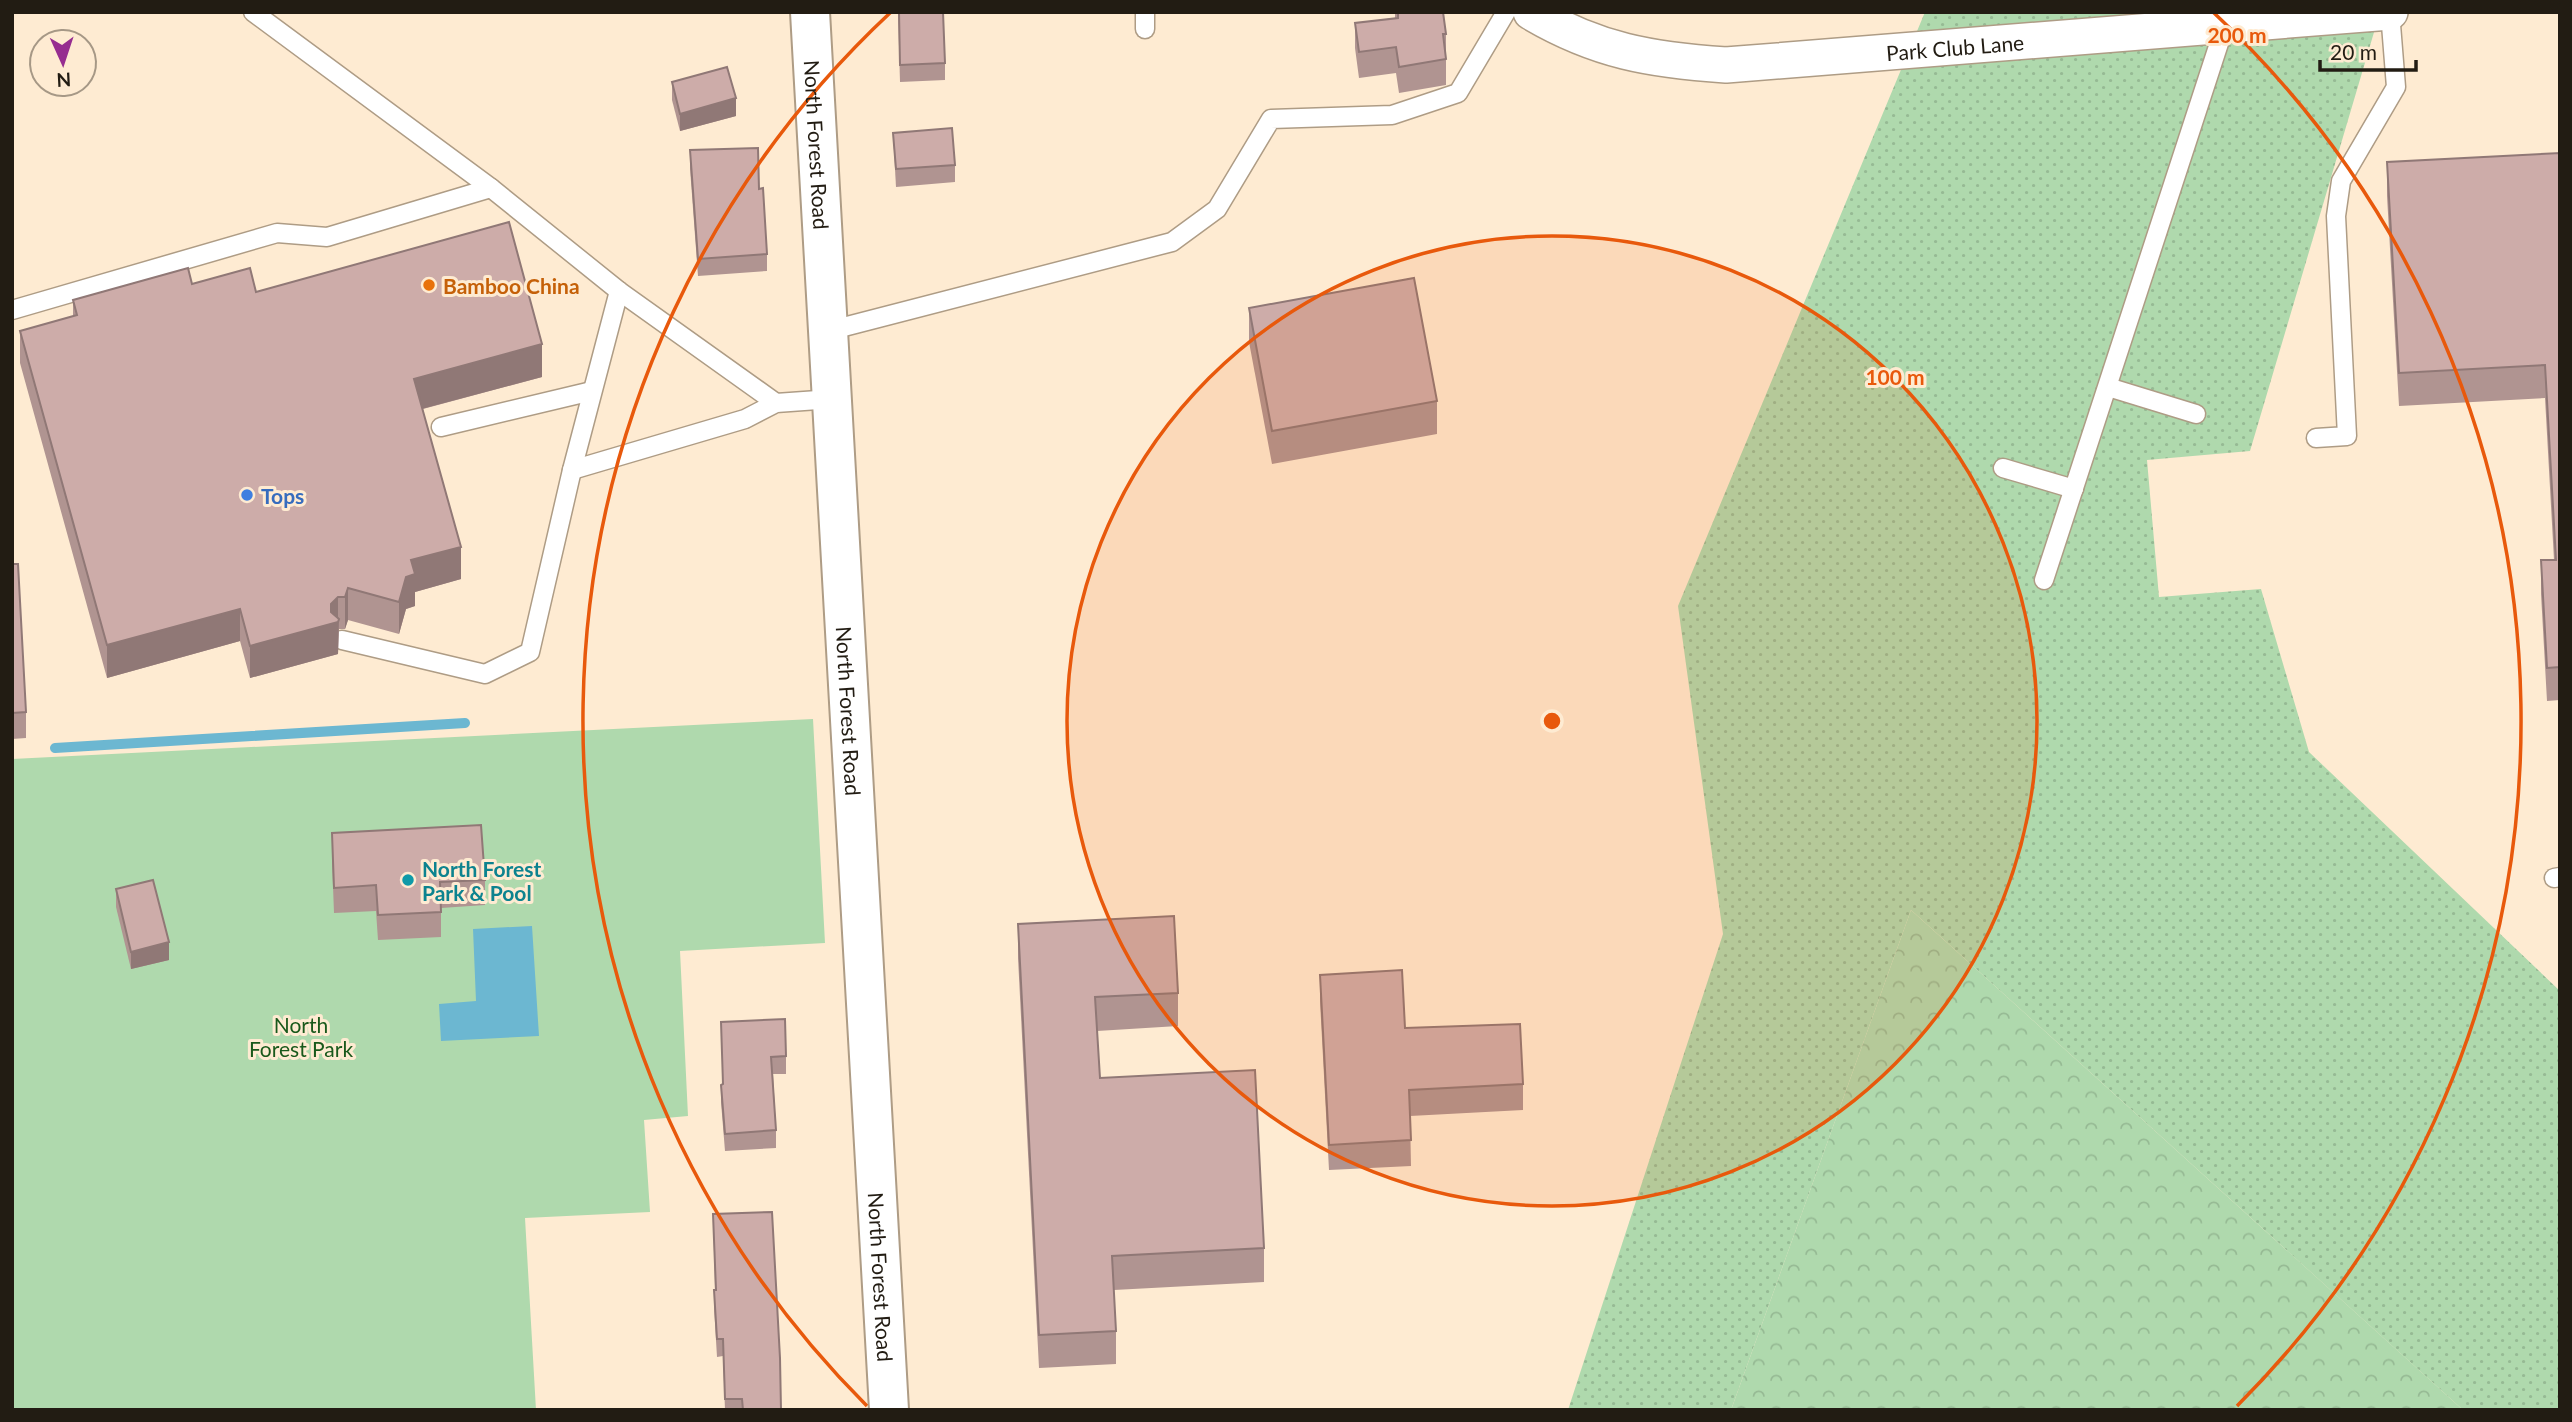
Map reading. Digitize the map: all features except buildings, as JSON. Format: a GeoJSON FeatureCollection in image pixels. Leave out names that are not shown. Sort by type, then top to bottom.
{"type":"FeatureCollection","features":[{"type":"Feature","properties":{"kind":"street","name":"North Forest Road"},"geometry":{"type":"LineString","coordinates":[[810,12],[889,1410]]}},
{"type":"Feature","properties":{"kind":"street","name":"Park Club Lane"},"geometry":{"type":"LineString","coordinates":[[1531,12],[1556,27],[1602,46],[1663,61],[1726,65],[2390,12]]}},
{"type":"Feature","properties":{"kind":"lane"},"geometry":{"type":"LineString","coordinates":[[253,12],[491,188],[619,291],[776,402]]}},
{"type":"Feature","properties":{"kind":"lane"},"geometry":{"type":"LineString","coordinates":[[828,331],[1172,242],[1217,209],[1271,119],[1392,115],[1458,93],[1506,12]]}},
{"type":"Feature","properties":{"kind":"lane"},"geometry":{"type":"LineString","coordinates":[[2316,438],[2347,436],[2336,216],[2341,181],[2396,88],[2390,12]]}},
{"type":"Feature","properties":{"kind":"lane"},"geometry":{"type":"LineString","coordinates":[[2044,580],[2225,25]]}},
{"type":"Feature","properties":{"kind":"lane"},"geometry":{"type":"LineString","coordinates":[[12,310],[278,233],[327,237],[491,188]]}},
{"type":"Feature","properties":{"kind":"lane"},"geometry":{"type":"LineString","coordinates":[[342,640],[485,674],[530,652],[572,470],[619,291]]}},
{"type":"Feature","properties":{"kind":"lane"},"geometry":{"type":"LineString","coordinates":[[2108,387],[2196,414]]}},
{"type":"Feature","properties":{"kind":"lane"},"geometry":{"type":"LineString","coordinates":[[441,427],[592,391]]}},
{"type":"Feature","properties":{"kind":"lane"},"geometry":{"type":"LineString","coordinates":[[572,470],[745,419],[776,402],[832,398]]}},
{"type":"Feature","properties":{"kind":"lane"},"geometry":{"type":"LineString","coordinates":[[2003,468],[2074,489]]}},
{"type":"Feature","properties":{"kind":"green space"},"geometry":{"type":"Polygon","coordinates":[[[1925,12],[2380,12],[2250,451],[2147,460],[2159,597],[2261,589],[2309,752],[2560,991],[2560,1410],[2463,1410],[1911,910],[1731,1410],[1568,1410],[1723,934],[1678,606],[1925,12]]]}},
{"type":"Feature","properties":{"kind":"green space","name":"North Forest Park"},"geometry":{"type":"Polygon","coordinates":[[[813,719],[825,943],[680,951],[688,1116],[644,1120],[650,1212],[525,1218],[536,1410],[12,1410],[12,759],[813,719]]]}},
{"type":"Feature","properties":{"kind":"green space"},"geometry":{"type":"Polygon","coordinates":[[[1911,910],[2430,1380],[2463,1410],[1731,1410],[1911,910]]]}},
{"type":"Feature","properties":{"kind":"water"},"geometry":{"type":"Polygon","coordinates":[[[532,926],[539,1036],[441,1041],[439,1004],[476,1001],[473,929],[532,926]]]}},
{"type":"Feature","properties":{"kind":"waterway"},"geometry":{"type":"LineString","coordinates":[[55,748],[465,723]]}},
{"type":"Feature","properties":{"kind":"place","name":"Bamboo China"},"geometry":{"type":"Point","coordinates":[429,285]}},
{"type":"Feature","properties":{"kind":"place","name":"Tops"},"geometry":{"type":"Point","coordinates":[247,495]}},
{"type":"Feature","properties":{"kind":"place","name":"North Forest Park & Pool"},"geometry":{"type":"Point","coordinates":[408,880]}}]}
